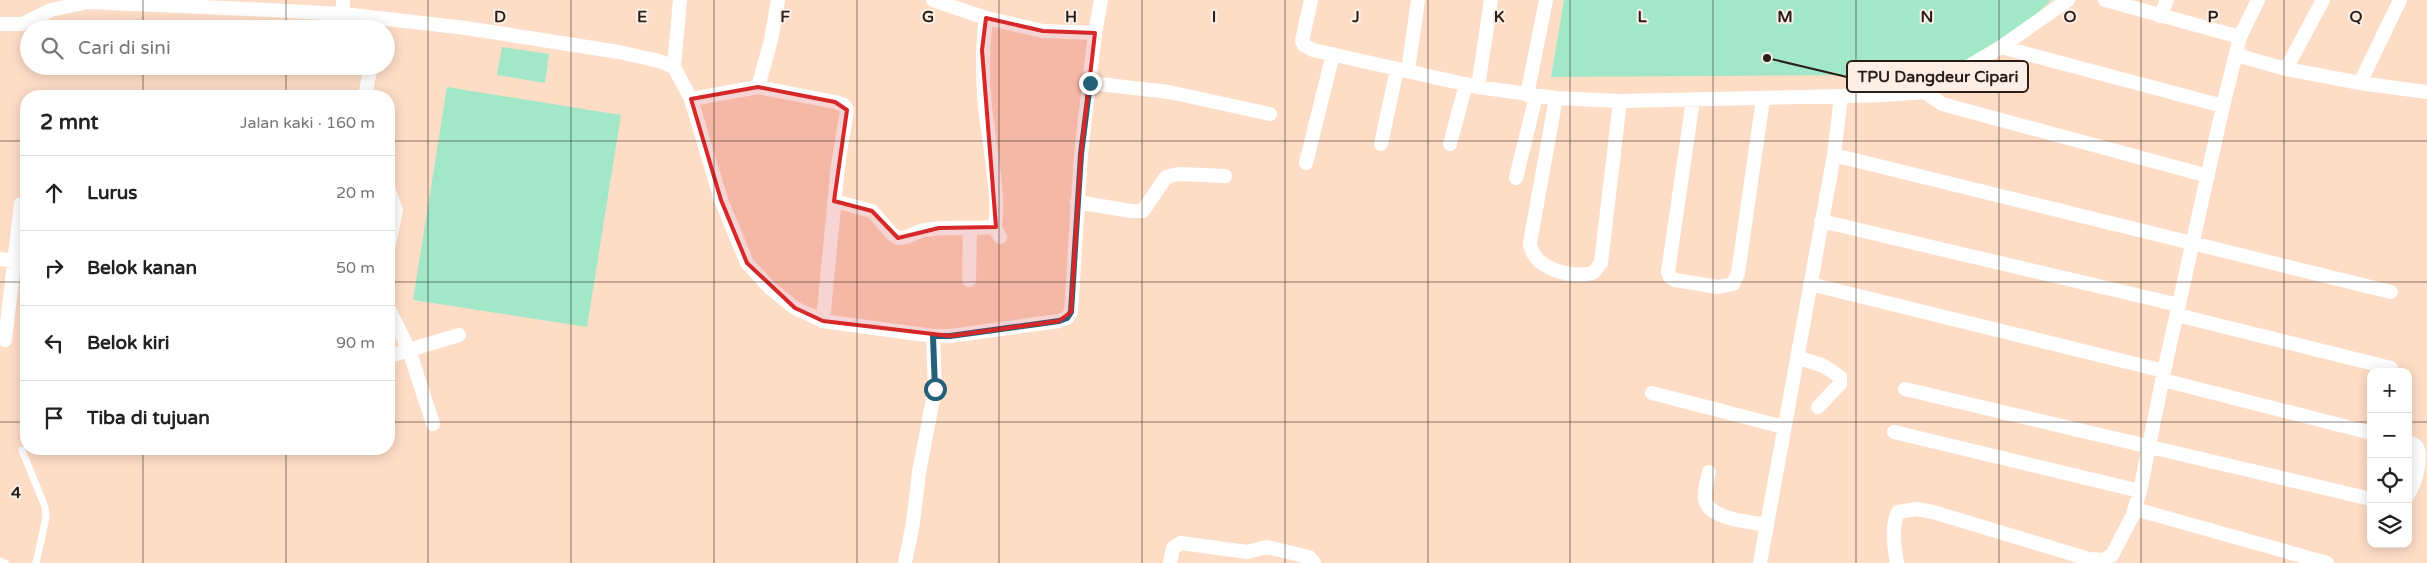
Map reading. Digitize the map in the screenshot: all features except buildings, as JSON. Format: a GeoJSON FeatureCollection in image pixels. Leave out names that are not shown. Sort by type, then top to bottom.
{"type":"FeatureCollection","features":[{"type":"Feature","properties":{"kind":"street"},"geometry":{"type":"LineString","coordinates":[[680,0],[674,67],[691,99],[721,200],[747,263],[770,288],[795,308],[823,321],[933,336],[950,336],[1040,324],[1067,318],[1073,306],[1077,202],[1095,33],[1101,0]]}},
{"type":"Feature","properties":{"kind":"street"},"geometry":{"type":"LineString","coordinates":[[758,86],[771,40],[778,0]]}},
{"type":"Feature","properties":{"kind":"street"},"geometry":{"type":"LineString","coordinates":[[933,0],[986,18],[1043,31],[1095,33]]}},
{"type":"Feature","properties":{"kind":"street"},"geometry":{"type":"LineString","coordinates":[[1310,0],[1302,41],[1304,45],[1313,50],[1472,86],[1532,96],[1620,101],[1841,98],[1925,92],[2001,47],[2068,0]]}},
{"type":"Feature","properties":{"kind":"street"},"geometry":{"type":"LineString","coordinates":[[1380,144],[1402,70],[1418,0]]}},
{"type":"Feature","properties":{"kind":"street"},"geometry":{"type":"LineString","coordinates":[[1450,144],[1472,86],[1491,0]]}},
{"type":"Feature","properties":{"kind":"street"},"geometry":{"type":"LineString","coordinates":[[1516,178],[1532,96],[1546,0]]}},
{"type":"Feature","properties":{"kind":"street"},"geometry":{"type":"LineString","coordinates":[[2105,0],[2240,37]]}},
{"type":"Feature","properties":{"kind":"street"},"geometry":{"type":"LineString","coordinates":[[2160,16],[2167,0]]}},
{"type":"Feature","properties":{"kind":"street"},"geometry":{"type":"LineString","coordinates":[[1897,563],[1896,518],[1898,512],[1909,509],[1933,512],[2088,561],[2104,560],[2112,555],[2135,509],[2140,491],[2163,376],[2223,106],[2240,37],[2258,0]]}},
{"type":"Feature","properties":{"kind":"street"},"geometry":{"type":"LineString","coordinates":[[2286,69],[2324,0]]}},
{"type":"Feature","properties":{"kind":"street"},"geometry":{"type":"LineString","coordinates":[[2360,83],[2400,0]]}},
{"type":"Feature","properties":{"kind":"street"},"geometry":{"type":"LineString","coordinates":[[28,20],[52,5],[88,2],[343,7],[373,20]]}},
{"type":"Feature","properties":{"kind":"street"},"geometry":{"type":"LineString","coordinates":[[834,201],[872,211],[892,234],[898,238],[922,230],[970,229],[997,232],[997,208],[985,104],[982,50],[986,18]]}},
{"type":"Feature","properties":{"kind":"street"},"geometry":{"type":"LineString","coordinates":[[0,24],[20,24]]}},
{"type":"Feature","properties":{"kind":"street"},"geometry":{"type":"LineString","coordinates":[[395,25],[466,28],[619,52],[658,60],[674,67]]}},
{"type":"Feature","properties":{"kind":"street"},"geometry":{"type":"LineString","coordinates":[[2001,47],[2223,106]]}},
{"type":"Feature","properties":{"kind":"street"},"geometry":{"type":"LineString","coordinates":[[1306,163],[1333,54]]}},
{"type":"Feature","properties":{"kind":"street"},"geometry":{"type":"LineString","coordinates":[[2236,55],[2286,69],[2360,83],[2427,92]]}},
{"type":"Feature","properties":{"kind":"street"},"geometry":{"type":"LineString","coordinates":[[366,90],[369,75]]}},
{"type":"Feature","properties":{"kind":"street"},"geometry":{"type":"LineString","coordinates":[[1090,83],[1195,97],[1270,114]]}},
{"type":"Feature","properties":{"kind":"street"},"geometry":{"type":"LineString","coordinates":[[691,99],[758,86],[844,106],[847,110],[834,201],[823,321]]}},
{"type":"Feature","properties":{"kind":"street"},"geometry":{"type":"LineString","coordinates":[[1925,92],[1942,104],[2208,176]]}},
{"type":"Feature","properties":{"kind":"street"},"geometry":{"type":"LineString","coordinates":[[1556,98],[1530,243],[1531,251],[1539,262],[1551,268],[1579,275],[1593,273],[1601,262],[1620,101]]}},
{"type":"Feature","properties":{"kind":"street"},"geometry":{"type":"LineString","coordinates":[[1760,563],[1834,155],[1841,98]]}},
{"type":"Feature","properties":{"kind":"street"},"geometry":{"type":"LineString","coordinates":[[1693,100],[1668,272],[1670,277],[1675,280],[1718,287],[1734,284],[1738,273],[1763,99]]}},
{"type":"Feature","properties":{"kind":"street"},"geometry":{"type":"LineString","coordinates":[[1834,155],[2391,292]]}},
{"type":"Feature","properties":{"kind":"street"},"geometry":{"type":"LineString","coordinates":[[1077,202],[1130,211],[1144,211],[1166,177],[1178,174],[1207,173],[1225,176]]}},
{"type":"Feature","properties":{"kind":"street"},"geometry":{"type":"LineString","coordinates":[[1821,221],[2178,310],[2392,368]]}},
{"type":"Feature","properties":{"kind":"street"},"geometry":{"type":"LineString","coordinates":[[969,280],[970,229]]}},
{"type":"Feature","properties":{"kind":"street"},"geometry":{"type":"LineString","coordinates":[[0,260],[20,262],[5,340]]}},
{"type":"Feature","properties":{"kind":"street"},"geometry":{"type":"LineString","coordinates":[[1810,284],[2163,376],[2367,432]]}},
{"type":"Feature","properties":{"kind":"street"},"geometry":{"type":"LineString","coordinates":[[395,321],[409,350],[433,424]]}},
{"type":"Feature","properties":{"kind":"street"},"geometry":{"type":"LineString","coordinates":[[395,354],[459,335]]}},
{"type":"Feature","properties":{"kind":"street"},"geometry":{"type":"LineString","coordinates":[[905,563],[913,523],[919,472],[935,389],[933,336]]}},
{"type":"Feature","properties":{"kind":"street"},"geometry":{"type":"LineString","coordinates":[[1797,357],[1824,366],[1840,377],[1840,384],[1818,407]]}},
{"type":"Feature","properties":{"kind":"street"},"geometry":{"type":"LineString","coordinates":[[1905,389],[2367,498]]}},
{"type":"Feature","properties":{"kind":"street"},"geometry":{"type":"LineString","coordinates":[[1652,393],[1784,427]]}},
{"type":"Feature","properties":{"kind":"street"},"geometry":{"type":"LineString","coordinates":[[1894,432],[2140,491]]}},
{"type":"Feature","properties":{"kind":"street"},"geometry":{"type":"LineString","coordinates":[[2412,444],[2416,446],[2419,452],[2419,463],[2412,483]]}},
{"type":"Feature","properties":{"kind":"street"},"geometry":{"type":"LineString","coordinates":[[1709,472],[1705,499],[1707,506],[1723,517],[1767,525]]}},
{"type":"Feature","properties":{"kind":"street"},"geometry":{"type":"LineString","coordinates":[[2135,509],[2327,563]]}},
{"type":"Feature","properties":{"kind":"street"},"geometry":{"type":"LineString","coordinates":[[1170,563],[1173,548],[1181,542],[1246,552],[1266,547],[1309,557],[1314,563]]}},
{"type":"Feature","properties":{"kind":"lane"},"geometry":{"type":"LineString","coordinates":[[24,455],[45,507],[46,518],[36,563]]}},
{"type":"Feature","properties":{"kind":"lane"},"geometry":{"type":"LineString","coordinates":[[0,561],[5,563]]}},
{"type":"Feature","properties":{"kind":"highlighted area"},"geometry":{"type":"Polygon","coordinates":[[[986,18],[1043,31],[1095,33],[1081,154],[1071,312],[1059,321],[950,336],[823,321],[795,308],[747,263],[721,200],[691,99],[758,87],[835,102],[847,110],[834,201],[872,211],[898,238],[939,228],[996,227],[982,50],[986,18]]]}},
{"type":"Feature","properties":{"kind":"green space"},"geometry":{"type":"Polygon","coordinates":[[[1564,0],[2051,0],[2010,40],[1936,85],[1852,75],[1551,77],[1564,0]]]}},
{"type":"Feature","properties":{"kind":"green space"},"geometry":{"type":"Polygon","coordinates":[[[502,47],[549,54],[545,83],[497,75],[502,47]]]}},
{"type":"Feature","properties":{"kind":"green space"},"geometry":{"type":"Polygon","coordinates":[[[447,87],[621,115],[587,327],[413,300],[447,87]]]}},
{"type":"Feature","properties":{"kind":"place","name":"TPU Dangdeur Cipari"},"geometry":{"type":"Point","coordinates":[1767,58]}},
{"type":"Feature","properties":{"kind":"route"},"geometry":{"type":"LineString","coordinates":[[935,389],[933,336],[950,336],[1059,321],[1067,318],[1071,312],[1073,306],[1074,244],[1081,154],[1090,83]]}}]}
